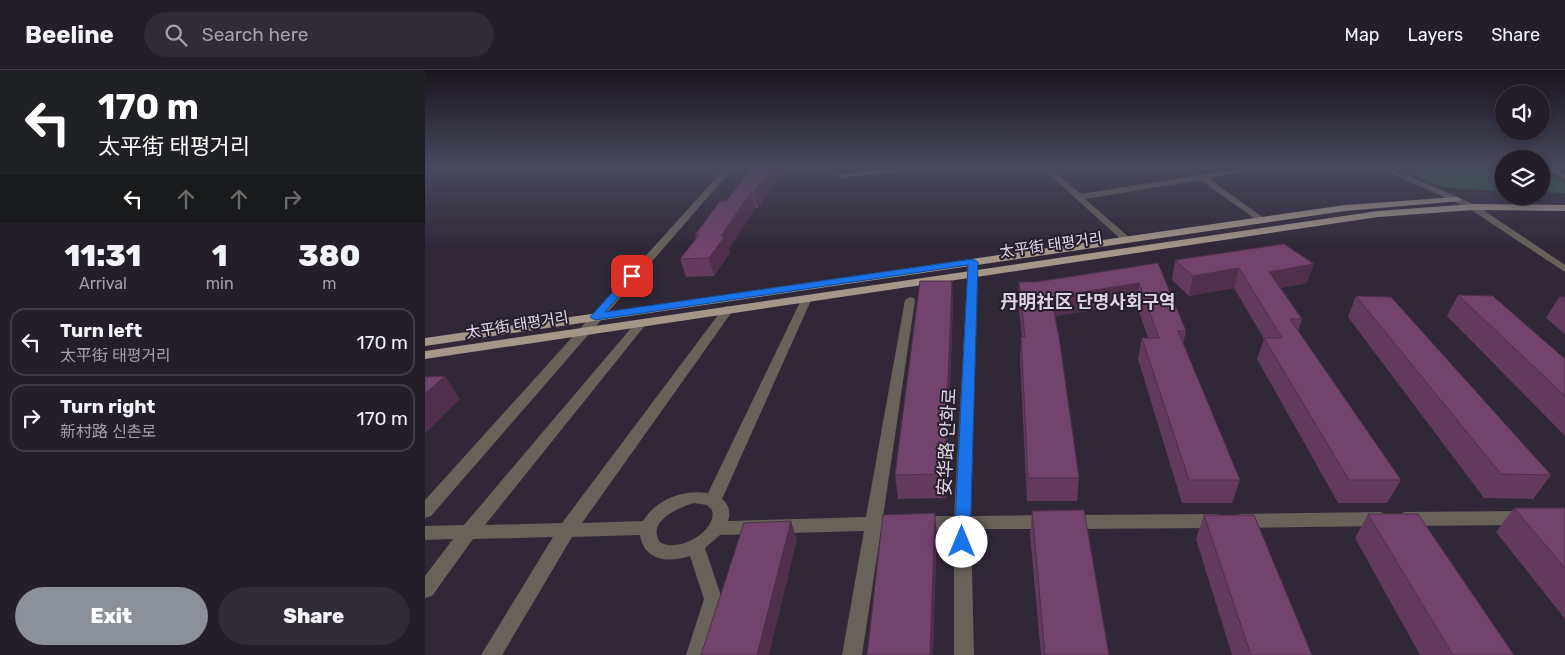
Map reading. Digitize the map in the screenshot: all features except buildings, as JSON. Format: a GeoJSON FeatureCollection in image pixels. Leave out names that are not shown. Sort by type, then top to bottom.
{"type":"FeatureCollection","features":[{"type":"Feature","properties":{"kind":"main road","name":"太平街 태평거리"},"geometry":{"type":"LineString","coordinates":[[425,355],[807,298],[1127,240],[1357,207],[1456,199],[1565,201]]}},
{"type":"Feature","properties":{"kind":"main road","name":"太平街 태평거리"},"geometry":{"type":"LineString","coordinates":[[425,342],[595,317],[1377,214],[1473,207],[1565,208]]}},
{"type":"Feature","properties":{"kind":"street"},"geometry":{"type":"LineString","coordinates":[[425,511],[582,331],[705,194]]}},
{"type":"Feature","properties":{"kind":"street"},"geometry":{"type":"LineString","coordinates":[[1077,194],[1127,240]]}},
{"type":"Feature","properties":{"kind":"street"},"geometry":{"type":"LineString","coordinates":[[1080,197],[1097,194]]}},
{"type":"Feature","properties":{"kind":"street"},"geometry":{"type":"LineString","coordinates":[[1225,194],[1264,220]]}},
{"type":"Feature","properties":{"kind":"street"},"geometry":{"type":"LineString","coordinates":[[1445,194],[1473,207],[1565,269]]}},
{"type":"Feature","properties":{"kind":"street","name":"安华路 안화로"},"geometry":{"type":"LineString","coordinates":[[964,655],[962,523],[973,267]]}},
{"type":"Feature","properties":{"kind":"street"},"geometry":{"type":"LineString","coordinates":[[713,500],[807,298]]}},
{"type":"Feature","properties":{"kind":"street"},"geometry":{"type":"LineString","coordinates":[[852,655],[910,300]]}},
{"type":"Feature","properties":{"kind":"street"},"geometry":{"type":"LineString","coordinates":[[491,655],[566,531],[728,310]]}},
{"type":"Feature","properties":{"kind":"street"},"geometry":{"type":"LineString","coordinates":[[425,590],[468,532],[641,322]]}},
{"type":"Feature","properties":{"kind":"street"},"geometry":{"type":"LineString","coordinates":[[694,497],[705,497],[719,505],[722,512],[717,528],[705,541],[696,546],[683,551],[669,553],[659,551],[651,545],[647,538],[653,519],[671,504],[694,497]]}},
{"type":"Feature","properties":{"kind":"street"},"geometry":{"type":"LineString","coordinates":[[717,528],[872,524],[1535,518]]}},
{"type":"Feature","properties":{"kind":"street"},"geometry":{"type":"LineString","coordinates":[[425,533],[649,528]]}},
{"type":"Feature","properties":{"kind":"street"},"geometry":{"type":"LineString","coordinates":[[696,546],[713,599],[696,655]]}},
{"type":"Feature","properties":{"kind":"district","name":"丹明社区 단명사회구역"},"geometry":{"type":"Point","coordinates":[1088,302]}},
{"type":"Feature","properties":{"kind":"route"},"geometry":{"type":"LineString","coordinates":[[632,276],[595,317],[973,262],[962,542]]}}]}
